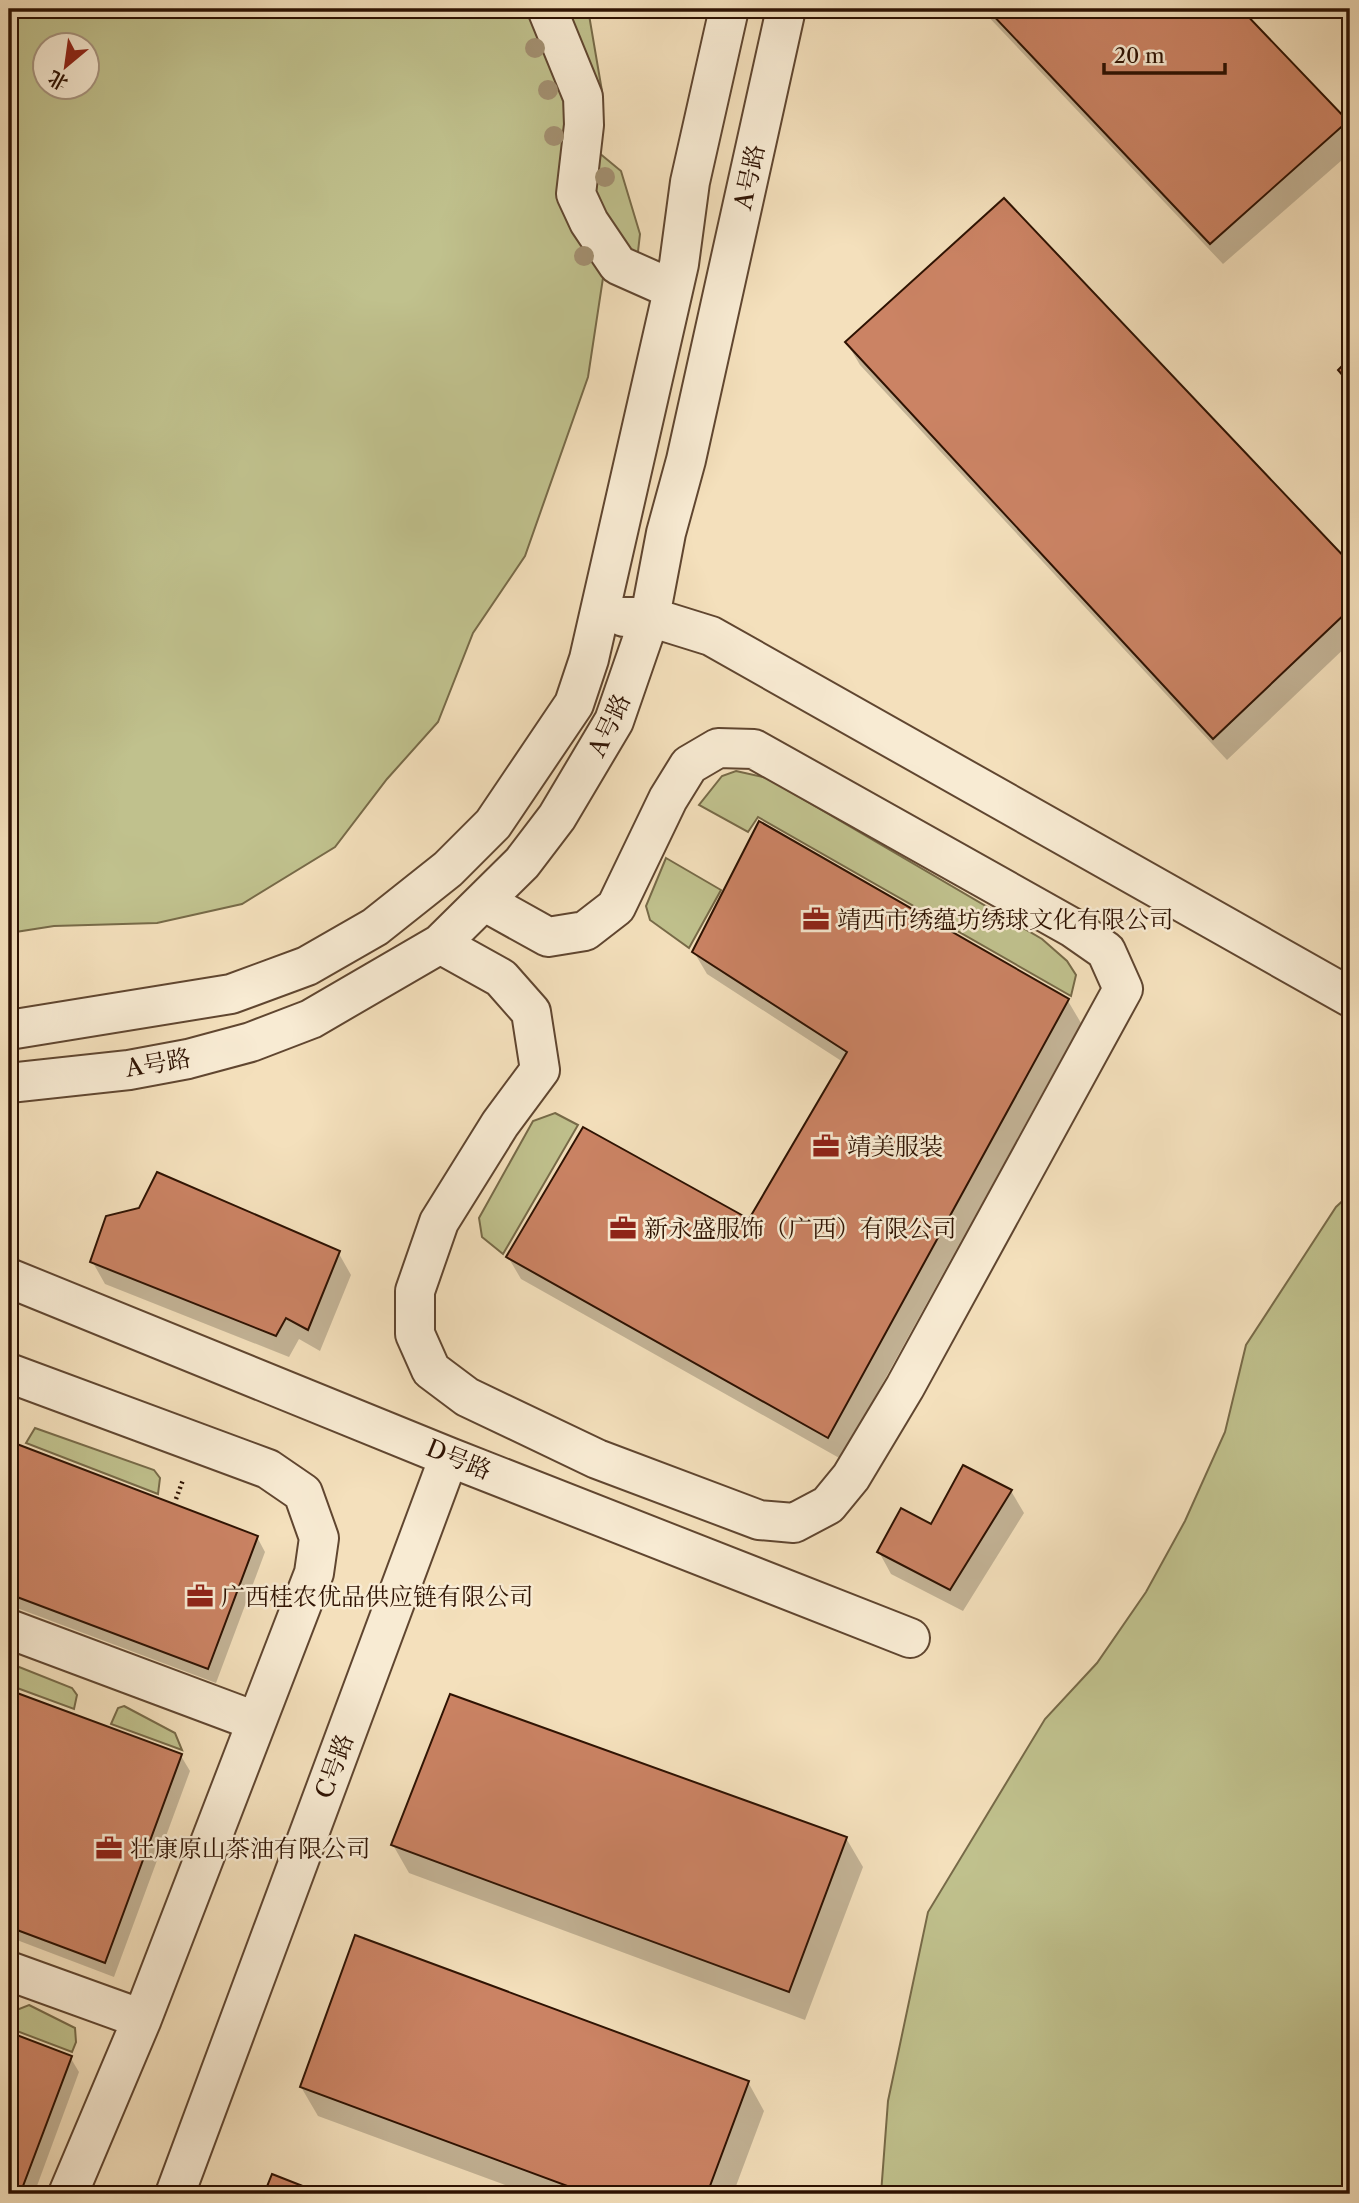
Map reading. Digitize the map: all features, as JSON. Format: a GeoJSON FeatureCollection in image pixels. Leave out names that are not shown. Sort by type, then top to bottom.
{"type":"FeatureCollection","features":[{"type":"Feature","properties":{"kind":"street"},"geometry":{"type":"LineString","coordinates":[[547,9],[583,97],[584,125],[576,194],[589,222],[618,265],[672,289]]}},
{"type":"Feature","properties":{"kind":"street","name":"A号路"},"geometry":{"type":"LineString","coordinates":[[9,1030],[231,994],[307,966],[375,927],[448,869],[493,824],[574,704],[600,617],[672,289],[690,182],[729,9]]}},
{"type":"Feature","properties":{"kind":"street","name":"A号路"},"geometry":{"type":"LineString","coordinates":[[9,1083],[129,1070],[188,1059],[251,1042],[311,1020],[440,944],[485,902],[550,826],[589,767],[614,722],[650,617],[666,533],[686,460],[786,9]]}},
{"type":"Feature","properties":{"kind":"street"},"geometry":{"type":"LineString","coordinates":[[600,617],[650,617],[711,636],[1350,997]]}},
{"type":"Feature","properties":{"kind":"street"},"geometry":{"type":"LineString","coordinates":[[440,944],[502,978],[531,1012],[540,1070],[500,1124],[439,1222],[415,1291],[415,1334],[431,1370],[467,1397],[597,1459],[759,1520],[794,1523],[828,1505],[850,1477],[905,1388],[1123,989],[1106,951],[1073,928],[754,749],[718,748],[689,765],[668,799],[615,907],[585,931],[548,937],[485,902]]}},
{"type":"Feature","properties":{"kind":"street","name":"D号路"},"geometry":{"type":"LineString","coordinates":[[9,1278],[449,1457],[909,1639]]}},
{"type":"Feature","properties":{"kind":"street"},"geometry":{"type":"LineString","coordinates":[[9,1373],[268,1469],[303,1493],[319,1538],[314,1573],[142,2019],[68,2194]]}},
{"type":"Feature","properties":{"kind":"street","name":"C号路"},"geometry":{"type":"LineString","coordinates":[[175,2194],[449,1457]]}},
{"type":"Feature","properties":{"kind":"street"},"geometry":{"type":"LineString","coordinates":[[9,1629],[256,1721]]}},
{"type":"Feature","properties":{"kind":"street"},"geometry":{"type":"LineString","coordinates":[[9,1972],[142,2019]]}},
{"type":"Feature","properties":{"kind":"green space"},"geometry":{"type":"Polygon","coordinates":[[[9,9],[540,9],[605,252],[603,278],[588,377],[525,556],[473,633],[438,722],[387,779],[335,847],[242,904],[157,923],[54,926],[9,933],[9,9]]]}},
{"type":"Feature","properties":{"kind":"green space"},"geometry":{"type":"Polygon","coordinates":[[[553,9],[588,9],[602,91],[598,152],[621,171],[640,234],[636,269],[596,224],[553,9]]]}},
{"type":"Feature","properties":{"kind":"green space"},"geometry":{"type":"Polygon","coordinates":[[[736,771],[767,778],[1042,939],[1067,961],[1076,975],[1071,996],[758,817],[748,832],[699,805],[722,776],[736,771]]]}},
{"type":"Feature","properties":{"kind":"green space"},"geometry":{"type":"Polygon","coordinates":[[[666,858],[721,890],[689,948],[650,920],[646,906],[666,858]]]}},
{"type":"Feature","properties":{"kind":"green space"},"geometry":{"type":"Polygon","coordinates":[[[555,1113],[578,1125],[503,1254],[482,1237],[479,1218],[533,1121],[555,1113]]]}},
{"type":"Feature","properties":{"kind":"green space"},"geometry":{"type":"Polygon","coordinates":[[[1350,1194],[1350,2194],[881,2194],[888,2101],[928,1912],[1045,1719],[1097,1663],[1146,1592],[1185,1521],[1225,1432],[1246,1345],[1336,1207],[1350,1194]]]}},
{"type":"Feature","properties":{"kind":"green space"},"geometry":{"type":"Polygon","coordinates":[[[35,1428],[154,1470],[160,1478],[158,1494],[26,1443],[35,1428]]]}},
{"type":"Feature","properties":{"kind":"green space"},"geometry":{"type":"Polygon","coordinates":[[[9,1663],[72,1688],[77,1695],[74,1709],[9,1685],[9,1663]]]}},
{"type":"Feature","properties":{"kind":"green space"},"geometry":{"type":"Polygon","coordinates":[[[124,1706],[175,1733],[182,1750],[111,1724],[118,1708],[124,1706]]]}},
{"type":"Feature","properties":{"kind":"green space"},"geometry":{"type":"Polygon","coordinates":[[[29,2005],[75,2028],[76,2042],[72,2052],[9,2028],[14,2011],[29,2005]]]}},
{"type":"Feature","properties":{"kind":"building"},"geometry":{"type":"Polygon","coordinates":[[[987,9],[1241,9],[1348,121],[1210,244],[987,9]]]}},
{"type":"Feature","properties":{"kind":"building"},"geometry":{"type":"Polygon","coordinates":[[[1004,198],[1350,563],[1350,609],[1213,739],[845,342],[1004,198]]]}},
{"type":"Feature","properties":{"kind":"building"},"geometry":{"type":"Polygon","coordinates":[[[1350,358],[1350,384],[1338,370],[1350,358]]]}},
{"type":"Feature","properties":{"kind":"building"},"geometry":{"type":"Polygon","coordinates":[[[759,821],[1069,999],[828,1438],[506,1257],[583,1127],[749,1219],[847,1052],[692,952],[759,821]]]}},
{"type":"Feature","properties":{"kind":"building"},"geometry":{"type":"Polygon","coordinates":[[[157,1172],[340,1251],[308,1330],[286,1318],[276,1336],[90,1262],[106,1216],[139,1208],[157,1172]]]}},
{"type":"Feature","properties":{"kind":"building"},"geometry":{"type":"Polygon","coordinates":[[[9,1441],[258,1536],[208,1669],[9,1594],[9,1441]]]}},
{"type":"Feature","properties":{"kind":"building"},"geometry":{"type":"Polygon","coordinates":[[[963,1465],[1012,1490],[950,1590],[877,1552],[901,1508],[931,1524],[963,1465]]]}},
{"type":"Feature","properties":{"kind":"building"},"geometry":{"type":"Polygon","coordinates":[[[9,1690],[182,1754],[105,1963],[9,1927],[9,1690]]]}},
{"type":"Feature","properties":{"kind":"building"},"geometry":{"type":"Polygon","coordinates":[[[450,1694],[847,1837],[789,1992],[391,1845],[450,1694]]]}},
{"type":"Feature","properties":{"kind":"building"},"geometry":{"type":"Polygon","coordinates":[[[355,1935],[749,2081],[707,2194],[589,2194],[300,2087],[355,1935]]]}},
{"type":"Feature","properties":{"kind":"building"},"geometry":{"type":"Polygon","coordinates":[[[9,2032],[72,2056],[20,2194],[9,2194],[9,2032]]]}},
{"type":"Feature","properties":{"kind":"building"},"geometry":{"type":"Polygon","coordinates":[[[272,2174],[323,2194],[264,2194],[272,2174]]]}},
{"type":"Feature","properties":{"kind":"place","name":"靖西市绣蕴坊绣球文化有限公司"},"geometry":{"type":"Point","coordinates":[816,919]}},
{"type":"Feature","properties":{"kind":"place","name":"靖美服装"},"geometry":{"type":"Point","coordinates":[826,1146]}},
{"type":"Feature","properties":{"kind":"place","name":"新永盛服饰（广西）有限公司"},"geometry":{"type":"Point","coordinates":[623,1228]}},
{"type":"Feature","properties":{"kind":"place","name":"广西桂农优品供应链有限公司"},"geometry":{"type":"Point","coordinates":[200,1596]}},
{"type":"Feature","properties":{"kind":"place","name":"壮康原山茶油有限公司"},"geometry":{"type":"Point","coordinates":[109,1848]}}]}
